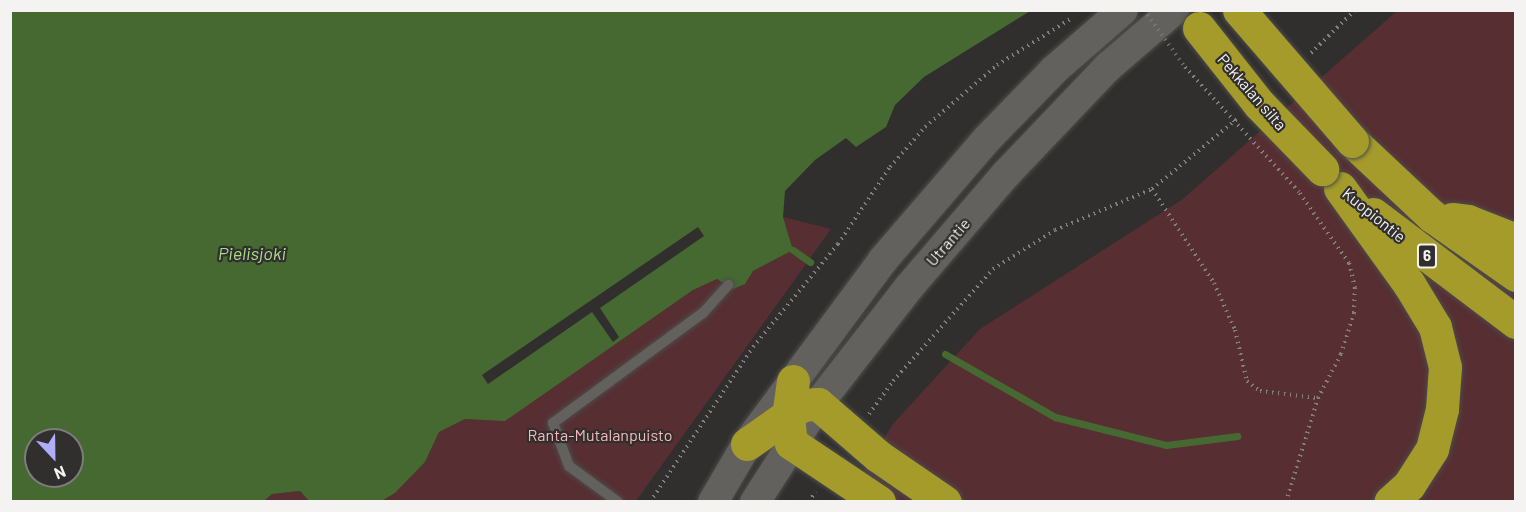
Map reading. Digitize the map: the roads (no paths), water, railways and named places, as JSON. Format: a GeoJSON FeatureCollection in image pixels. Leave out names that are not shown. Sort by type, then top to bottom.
{"type":"FeatureCollection","features":[{"type":"Feature","properties":{"kind":"highway","name":"Pekkalan silta"},"geometry":{"type":"LineString","coordinates":[[1185,10],[1320,183]]}},
{"type":"Feature","properties":{"kind":"highway","name":"6"},"geometry":{"type":"LineString","coordinates":[[1239,10],[1352,141],[1432,216],[1515,274]]}},
{"type":"Feature","properties":{"kind":"highway"},"geometry":{"type":"LineString","coordinates":[[1320,183],[1409,284],[1435,327],[1445,367],[1442,409],[1432,449],[1409,485],[1390,501]]}},
{"type":"Feature","properties":{"kind":"highway","name":"Kuopiontie"},"geometry":{"type":"LineString","coordinates":[[1320,183],[1515,322]]}},
{"type":"Feature","properties":{"kind":"highway"},"geometry":{"type":"LineString","coordinates":[[1432,216],[1468,221],[1515,240]]}},
{"type":"Feature","properties":{"kind":"highway"},"geometry":{"type":"LineString","coordinates":[[790,430],[793,381]]}},
{"type":"Feature","properties":{"kind":"highway"},"geometry":{"type":"LineString","coordinates":[[747,444],[790,430],[802,405],[818,404],[855,432],[878,456],[945,501]]}},
{"type":"Feature","properties":{"kind":"highway"},"geometry":{"type":"LineString","coordinates":[[790,430],[832,468],[879,501]]}},
{"type":"Feature","properties":{"kind":"main road"},"geometry":{"type":"LineString","coordinates":[[713,501],[747,444],[883,260],[987,139],[1054,70],[1123,10]]}},
{"type":"Feature","properties":{"kind":"main road","name":"Utrantie"},"geometry":{"type":"LineString","coordinates":[[818,404],[909,287],[1006,174],[1109,66],[1174,10]]}},
{"type":"Feature","properties":{"kind":"main road"},"geometry":{"type":"LineString","coordinates":[[755,501],[790,430]]}},
{"type":"Feature","properties":{"kind":"lane"},"geometry":{"type":"LineString","coordinates":[[618,501],[570,466],[553,423],[703,313],[728,285]]}},
{"type":"Feature","properties":{"kind":"water","name":"Pielisjoki"},"geometry":{"type":"Polygon","coordinates":[[[10,11],[1030,11],[924,77],[895,105],[886,127],[856,147],[846,138],[815,160],[785,191],[783,217],[793,250],[753,271],[745,284],[733,289],[717,279],[693,290],[505,421],[465,419],[439,432],[425,462],[395,493],[380,502],[309,501],[300,491],[272,494],[263,502],[11,501],[10,11]]]}},
{"type":"Feature","properties":{"kind":"waterway"},"geometry":{"type":"LineString","coordinates":[[793,250],[810,262]]}},
{"type":"Feature","properties":{"kind":"waterway"},"geometry":{"type":"LineString","coordinates":[[945,354],[1055,417],[1166,445],[1237,436]]}},
{"type":"Feature","properties":{"kind":"park label","name":"Ranta-Mutalanpuisto"},"geometry":{"type":"Point","coordinates":[600,435]}}]}
